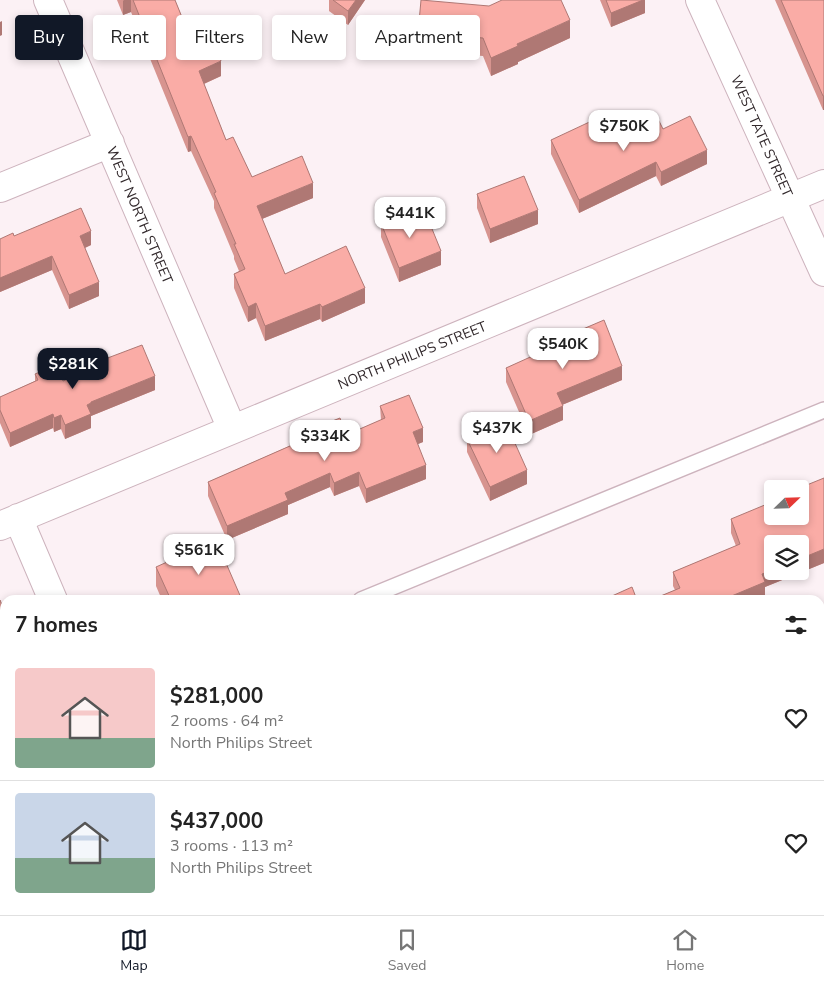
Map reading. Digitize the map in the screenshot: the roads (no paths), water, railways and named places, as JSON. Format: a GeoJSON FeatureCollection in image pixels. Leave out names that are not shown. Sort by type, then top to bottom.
{"type":"FeatureCollection","features":[{"type":"Feature","properties":{"kind":"street","name":"WEST NORTH STREET"},"geometry":{"type":"LineString","coordinates":[[48,0],[232,429]]}},
{"type":"Feature","properties":{"kind":"street","name":"WEST TATE STREET"},"geometry":{"type":"LineString","coordinates":[[700,0],[824,272]]}},
{"type":"Feature","properties":{"kind":"street"},"geometry":{"type":"LineString","coordinates":[[0,188],[110,143]]}},
{"type":"Feature","properties":{"kind":"street","name":"NORTH PHILIPS STREET"},"geometry":{"type":"LineString","coordinates":[[9,522],[824,184]]}},
{"type":"Feature","properties":{"kind":"street"},"geometry":{"type":"LineString","coordinates":[[9,522],[50,595]]}},
{"type":"Feature","properties":{"kind":"lane"},"geometry":{"type":"LineString","coordinates":[[373,595],[824,410]]}}]}
